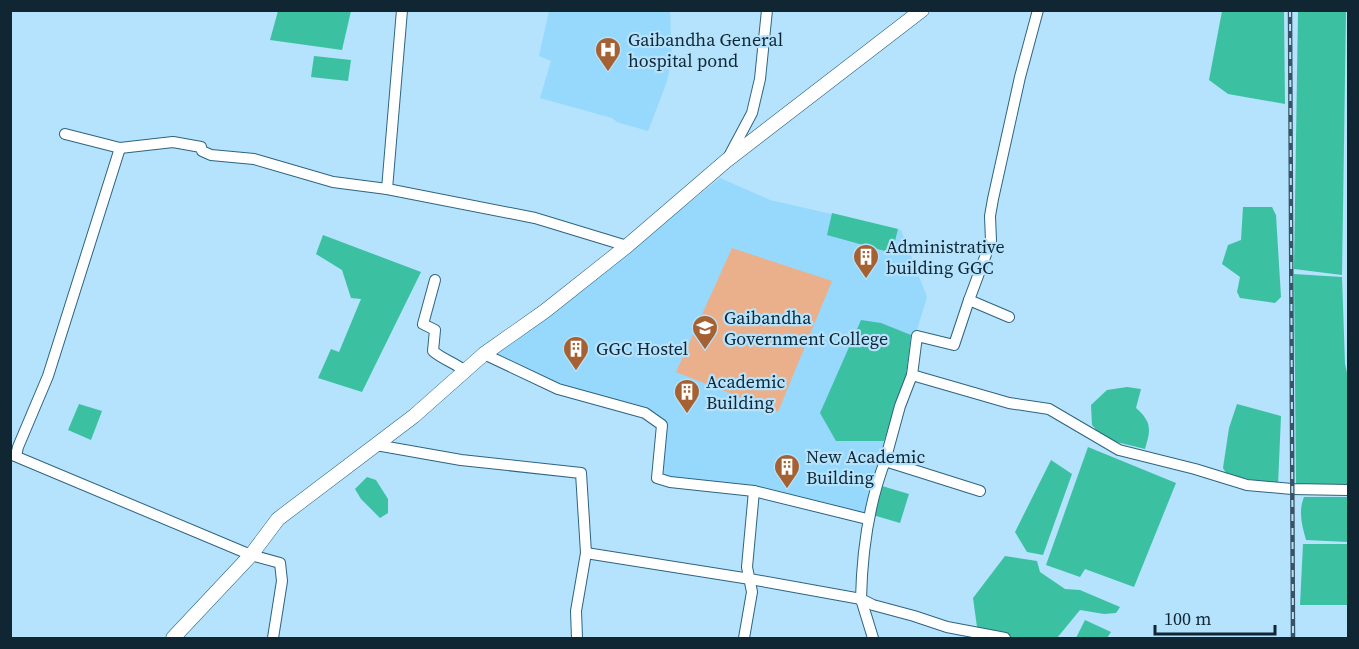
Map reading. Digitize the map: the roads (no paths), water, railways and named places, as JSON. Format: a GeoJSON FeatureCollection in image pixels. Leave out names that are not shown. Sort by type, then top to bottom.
{"type":"FeatureCollection","features":[{"type":"Feature","properties":{"kind":"main road"},"geometry":{"type":"LineString","coordinates":[[173,639],[251,555],[278,519],[414,416],[484,354],[545,311],[627,246],[726,161],[922,10]]}},
{"type":"Feature","properties":{"kind":"street"},"geometry":{"type":"LineString","coordinates":[[387,189],[402,10]]}},
{"type":"Feature","properties":{"kind":"street"},"geometry":{"type":"LineString","coordinates":[[726,161],[752,113],[760,79],[767,10]]}},
{"type":"Feature","properties":{"kind":"street"},"geometry":{"type":"LineString","coordinates":[[873,639],[861,599],[862,560],[867,519],[900,406],[912,375],[917,336],[954,345],[991,241],[990,216],[993,199],[1038,10]]}},
{"type":"Feature","properties":{"kind":"street"},"geometry":{"type":"LineString","coordinates":[[65,134],[120,148],[173,141],[201,147],[202,151],[211,155],[254,159],[333,182],[387,189],[536,218],[627,246]]}},
{"type":"Feature","properties":{"kind":"street"},"geometry":{"type":"LineString","coordinates":[[120,148],[48,376],[13,455],[251,555],[280,563],[282,581],[273,639]]}},
{"type":"Feature","properties":{"kind":"street"},"geometry":{"type":"LineString","coordinates":[[435,280],[423,324],[435,330],[433,351],[435,354],[453,362],[465,371]]}},
{"type":"Feature","properties":{"kind":"street"},"geometry":{"type":"LineString","coordinates":[[969,300],[1009,317]]}},
{"type":"Feature","properties":{"kind":"street"},"geometry":{"type":"LineString","coordinates":[[484,354],[558,389],[645,413],[662,425],[657,478],[670,482],[754,491],[867,519]]}},
{"type":"Feature","properties":{"kind":"street"},"geometry":{"type":"LineString","coordinates":[[912,375],[1009,403],[1048,409],[1119,450],[1230,480],[1292,489],[1348,490]]}},
{"type":"Feature","properties":{"kind":"street"},"geometry":{"type":"LineString","coordinates":[[376,445],[461,459],[581,473],[586,553],[576,611],[577,638]]}},
{"type":"Feature","properties":{"kind":"street"},"geometry":{"type":"LineString","coordinates":[[885,461],[980,491]]}},
{"type":"Feature","properties":{"kind":"street"},"geometry":{"type":"LineString","coordinates":[[744,639],[752,592],[747,567],[754,491]]}},
{"type":"Feature","properties":{"kind":"street"},"geometry":{"type":"LineString","coordinates":[[586,553],[861,599],[873,605],[947,627],[1005,639]]}},
{"type":"Feature","properties":{"kind":"railway"},"geometry":{"type":"LineString","coordinates":[[1290,10],[1293,638]]}},
{"type":"Feature","properties":{"kind":"place","name":"Gaibandha General hospital pond"},"geometry":{"type":"Point","coordinates":[608,73]}},
{"type":"Feature","properties":{"kind":"place","name":"Administrative building GGC"},"geometry":{"type":"Point","coordinates":[866,280]}},
{"type":"Feature","properties":{"kind":"place","name":"Gaibandha Government College"},"geometry":{"type":"Point","coordinates":[705,351]}},
{"type":"Feature","properties":{"kind":"place","name":"GGC Hostel"},"geometry":{"type":"Point","coordinates":[576,372]}},
{"type":"Feature","properties":{"kind":"place","name":"Academic Building"},"geometry":{"type":"Point","coordinates":[687,415]}},
{"type":"Feature","properties":{"kind":"place","name":"New Academic Building"},"geometry":{"type":"Point","coordinates":[787,490]}}]}
